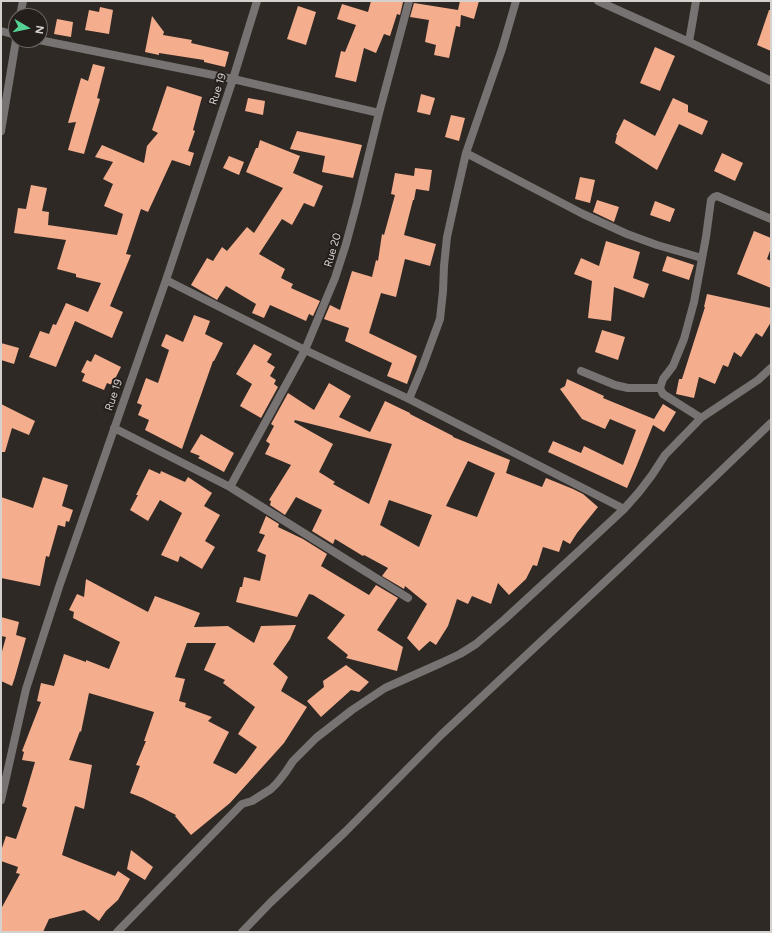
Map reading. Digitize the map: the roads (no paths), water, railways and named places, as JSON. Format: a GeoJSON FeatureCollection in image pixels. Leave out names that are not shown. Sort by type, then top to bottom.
{"type":"FeatureCollection","features":[{"type":"Feature","properties":{"kind":"street","name":"Rue 19"},"geometry":{"type":"LineString","coordinates":[[1,800],[26,689],[59,587],[166,280],[233,79],[257,1]]}},
{"type":"Feature","properties":{"kind":"street","name":"Rue 20"},"geometry":{"type":"LineString","coordinates":[[230,487],[305,350],[335,278],[357,203],[409,1]]}},
{"type":"Feature","properties":{"kind":"street"},"geometry":{"type":"LineString","coordinates":[[409,399],[440,319],[447,237],[466,153],[502,49],[516,1]]}},
{"type":"Feature","properties":{"kind":"street"},"geometry":{"type":"LineString","coordinates":[[598,1],[771,81]]}},
{"type":"Feature","properties":{"kind":"street"},"geometry":{"type":"LineString","coordinates":[[689,42],[696,1]]}},
{"type":"Feature","properties":{"kind":"street"},"geometry":{"type":"LineString","coordinates":[[48,42],[233,79],[379,113]]}},
{"type":"Feature","properties":{"kind":"street"},"geometry":{"type":"LineString","coordinates":[[1,131],[15,48]]}},
{"type":"Feature","properties":{"kind":"street"},"geometry":{"type":"LineString","coordinates":[[466,153],[583,214],[627,234],[657,245],[702,258]]}},
{"type":"Feature","properties":{"kind":"street"},"geometry":{"type":"LineString","coordinates":[[701,418],[663,394],[660,388],[663,378],[673,366],[684,339],[694,302],[711,200],[717,196],[771,219]]}},
{"type":"Feature","properties":{"kind":"street"},"geometry":{"type":"LineString","coordinates":[[166,280],[305,350],[409,399],[624,509]]}},
{"type":"Feature","properties":{"kind":"street"},"geometry":{"type":"LineString","coordinates":[[118,932],[242,804],[252,801],[271,789],[285,774],[293,761],[316,738],[352,710],[385,688],[454,657],[476,644],[624,509],[652,475],[665,455],[701,418],[758,380],[771,368]]}},
{"type":"Feature","properties":{"kind":"street"},"geometry":{"type":"LineString","coordinates":[[581,371],[615,385],[628,388],[660,388]]}},
{"type":"Feature","properties":{"kind":"street"},"geometry":{"type":"LineString","coordinates":[[242,932],[270,902],[345,832],[441,735],[626,562],[771,423]]}},
{"type":"Feature","properties":{"kind":"street"},"geometry":{"type":"LineString","coordinates":[[114,428],[230,487],[408,598]]}}]}
